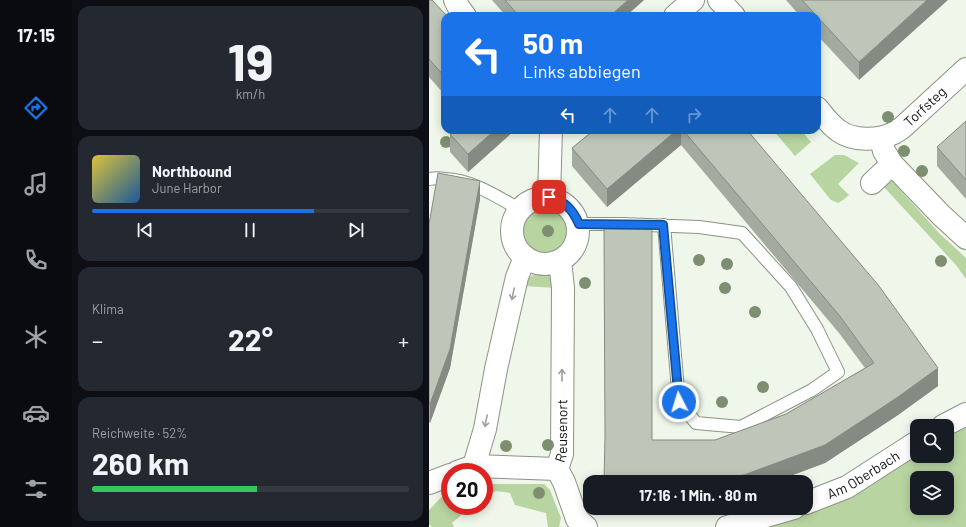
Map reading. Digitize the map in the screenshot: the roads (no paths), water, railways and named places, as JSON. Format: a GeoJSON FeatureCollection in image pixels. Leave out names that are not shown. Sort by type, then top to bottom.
{"type":"FeatureCollection","features":[{"type":"Feature","properties":{"kind":"street"},"geometry":{"type":"LineString","coordinates":[[455,0],[462,12]]}},
{"type":"Feature","properties":{"kind":"street"},"geometry":{"type":"LineString","coordinates":[[680,12],[693,0]]}},
{"type":"Feature","properties":{"kind":"street"},"geometry":{"type":"LineString","coordinates":[[719,0],[730,12]]}},
{"type":"Feature","properties":{"kind":"street","name":"Torfsteg"},"geometry":{"type":"LineString","coordinates":[[881,138],[893,134],[904,126],[966,69]]}},
{"type":"Feature","properties":{"kind":"street"},"geometry":{"type":"LineString","coordinates":[[821,112],[833,126],[841,132],[854,137],[868,139],[881,138],[884,151],[892,164],[941,215],[966,238]]}},
{"type":"Feature","properties":{"kind":"street"},"geometry":{"type":"LineString","coordinates":[[549,197],[551,134]]}},
{"type":"Feature","properties":{"kind":"street"},"geometry":{"type":"LineString","coordinates":[[873,183],[892,164]]}},
{"type":"Feature","properties":{"kind":"street"},"geometry":{"type":"LineString","coordinates":[[549,197],[559,200],[568,206],[575,214],[579,224],[579,235],[575,246],[569,254],[560,261],[551,264],[542,264],[533,262],[518,250],[513,240],[512,229],[514,219],[519,210],[527,202],[537,198],[549,197]]}},
{"type":"Feature","properties":{"kind":"street","name":"Reusenort"},"geometry":{"type":"LineString","coordinates":[[469,463],[485,429],[496,369],[517,277],[525,257]]}},
{"type":"Feature","properties":{"kind":"street","name":"Reusenort"},"geometry":{"type":"LineString","coordinates":[[493,469],[557,469],[562,454],[563,288],[560,261]]}},
{"type":"Feature","properties":{"kind":"street"},"geometry":{"type":"LineString","coordinates":[[954,420],[966,414]]}},
{"type":"Feature","properties":{"kind":"street","name":"Am Oberbach"},"geometry":{"type":"LineString","coordinates":[[813,500],[847,487],[910,446]]}},
{"type":"Feature","properties":{"kind":"street"},"geometry":{"type":"LineString","coordinates":[[557,469],[564,482],[577,519],[585,527]]}},
{"type":"Feature","properties":{"kind":"street"},"geometry":{"type":"LineString","coordinates":[[429,483],[441,478]]}},
{"type":"Feature","properties":{"kind":"street"},"geometry":{"type":"LineString","coordinates":[[727,527],[769,515]]}},
{"type":"Feature","properties":{"kind":"lane"},"geometry":{"type":"LineString","coordinates":[[429,179],[454,179],[475,185],[519,210]]}},
{"type":"Feature","properties":{"kind":"lane"},"geometry":{"type":"LineString","coordinates":[[579,224],[663,225],[699,227],[742,233],[791,287],[817,329],[838,372],[812,390],[741,427],[696,423],[679,402],[663,225]]}}]}
